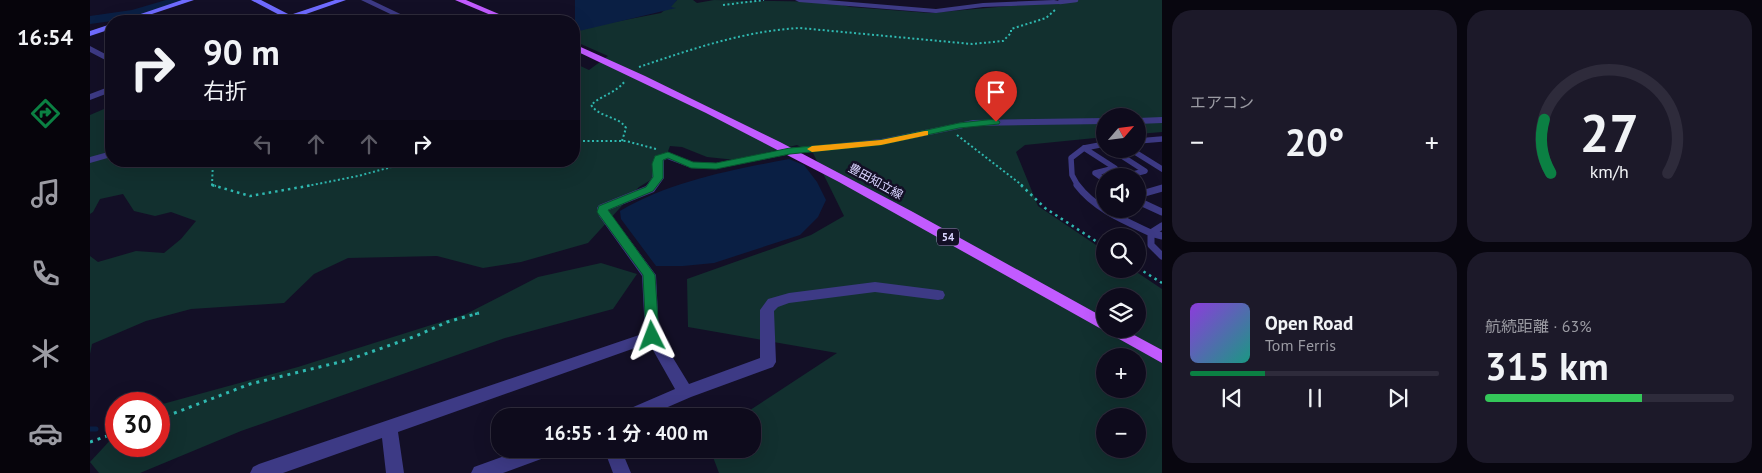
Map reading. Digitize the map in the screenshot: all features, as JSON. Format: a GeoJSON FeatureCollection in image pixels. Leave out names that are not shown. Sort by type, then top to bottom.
{"type":"FeatureCollection","features":[{"type":"Feature","properties":{"kind":"main road"},"geometry":{"type":"LineString","coordinates":[[143,15],[190,0]]}},
{"type":"Feature","properties":{"kind":"main road"},"geometry":{"type":"LineString","coordinates":[[255,0],[281,15]]}},
{"type":"Feature","properties":{"kind":"main road"},"geometry":{"type":"LineString","coordinates":[[303,15],[342,0]]}},
{"type":"Feature","properties":{"kind":"main road"},"geometry":{"type":"LineString","coordinates":[[458,0],[496,15]]}},
{"type":"Feature","properties":{"kind":"main road"},"geometry":{"type":"LineString","coordinates":[[90,34],[105,28]]}},
{"type":"Feature","properties":{"kind":"main road","name":"豊田知立線"},"geometry":{"type":"LineString","coordinates":[[580,50],[652,82],[790,151],[1096,320]]}},
{"type":"Feature","properties":{"kind":"main road"},"geometry":{"type":"LineString","coordinates":[[1128,338],[1162,357]]}},
{"type":"Feature","properties":{"kind":"street"},"geometry":{"type":"LineString","coordinates":[[365,0],[398,15]]}},
{"type":"Feature","properties":{"kind":"street"},"geometry":{"type":"LineString","coordinates":[[799,0],[936,11],[984,5],[1060,2]]}},
{"type":"Feature","properties":{"kind":"street"},"geometry":{"type":"LineString","coordinates":[[90,49],[105,57]]}},
{"type":"Feature","properties":{"kind":"street"},"geometry":{"type":"LineString","coordinates":[[90,97],[105,91]]}},
{"type":"Feature","properties":{"kind":"street"},"geometry":{"type":"LineString","coordinates":[[1146,121],[1162,120]]}},
{"type":"Feature","properties":{"kind":"street"},"geometry":{"type":"LineString","coordinates":[[685,392],[652,336],[649,275],[603,212],[603,208],[650,189],[658,178],[657,161],[668,155],[691,164],[716,166],[790,151],[881,142],[973,123],[1096,121]]}},
{"type":"Feature","properties":{"kind":"street"},"geometry":{"type":"LineString","coordinates":[[90,160],[105,156]]}},
{"type":"Feature","properties":{"kind":"street"},"geometry":{"type":"LineString","coordinates":[[648,408],[685,392],[768,362],[767,310],[772,303],[788,298],[875,287],[938,295]]}},
{"type":"Feature","properties":{"kind":"street"},"geometry":{"type":"LineString","coordinates":[[259,473],[652,336]]}},
{"type":"Feature","properties":{"kind":"street"},"geometry":{"type":"LineString","coordinates":[[389,428],[395,473]]}},
{"type":"Feature","properties":{"kind":"street"},"geometry":{"type":"LineString","coordinates":[[480,473],[521,458]]}},
{"type":"Feature","properties":{"kind":"street"},"geometry":{"type":"LineString","coordinates":[[616,458],[622,473]]}},
{"type":"Feature","properties":{"kind":"lane"},"geometry":{"type":"LineString","coordinates":[[1060,2],[1076,0]]}},
{"type":"Feature","properties":{"kind":"lane"},"geometry":{"type":"LineString","coordinates":[[1146,140],[1162,139]]}},
{"type":"Feature","properties":{"kind":"lane"},"geometry":{"type":"LineString","coordinates":[[1096,146],[1084,148],[1073,155],[1070,160],[1070,168],[1078,186],[1096,200]]}},
{"type":"Feature","properties":{"kind":"lane"},"geometry":{"type":"LineString","coordinates":[[1084,148],[1115,168]]}},
{"type":"Feature","properties":{"kind":"lane"},"geometry":{"type":"LineString","coordinates":[[1125,158],[1140,168]]}},
{"type":"Feature","properties":{"kind":"lane"},"geometry":{"type":"LineString","coordinates":[[1145,158],[1162,168]]}},
{"type":"Feature","properties":{"kind":"lane"},"geometry":{"type":"LineString","coordinates":[[1146,191],[1162,188]]}},
{"type":"Feature","properties":{"kind":"lane"},"geometry":{"type":"LineString","coordinates":[[1146,205],[1162,212]]}},
{"type":"Feature","properties":{"kind":"lane"},"geometry":{"type":"LineString","coordinates":[[1119,218],[1151,233],[1162,236]]}},
{"type":"Feature","properties":{"kind":"lane"},"geometry":{"type":"LineString","coordinates":[[1151,233],[1162,226]]}},
{"type":"Feature","properties":{"kind":"lane"},"geometry":{"type":"LineString","coordinates":[[1151,233],[1151,245],[1162,256]]}},
{"type":"Feature","properties":{"kind":"path"},"geometry":{"type":"LineString","coordinates":[[724,5],[764,0]]}},
{"type":"Feature","properties":{"kind":"path"},"geometry":{"type":"LineString","coordinates":[[638,68],[720,40],[781,29],[800,28],[972,44],[993,43],[1004,41],[1012,29],[1046,18],[1060,2]]}},
{"type":"Feature","properties":{"kind":"path"},"geometry":{"type":"LineString","coordinates":[[622,141],[626,128],[624,123],[596,112],[590,105],[598,98],[618,91],[627,78]]}},
{"type":"Feature","properties":{"kind":"path"},"geometry":{"type":"LineString","coordinates":[[947,128],[1012,177],[1045,208],[1096,241]]}},
{"type":"Feature","properties":{"kind":"path"},"geometry":{"type":"LineString","coordinates":[[580,141],[642,142],[668,155]]}},
{"type":"Feature","properties":{"kind":"path"},"geometry":{"type":"LineString","coordinates":[[213,167],[212,184],[225,190],[250,196],[300,188],[392,167]]}},
{"type":"Feature","properties":{"kind":"path"},"geometry":{"type":"LineString","coordinates":[[1146,273],[1162,283]]}},
{"type":"Feature","properties":{"kind":"path"},"geometry":{"type":"LineString","coordinates":[[170,415],[250,384],[348,360],[416,336],[447,322],[480,313]]}},
{"type":"Feature","properties":{"kind":"path"},"geometry":{"type":"LineString","coordinates":[[90,442],[105,437]]}},
{"type":"Feature","properties":{"kind":"green space"},"geometry":{"type":"Polygon","coordinates":[[[677,0],[693,0],[697,3],[714,0],[828,2],[851,7],[930,13],[1078,0],[1162,0],[1162,132],[1146,133],[1146,108],[1096,108],[1096,138],[1025,145],[1016,152],[1038,206],[1096,245],[1096,278],[1146,278],[1162,289],[1162,473],[719,473],[713,458],[761,458],[761,408],[753,408],[837,353],[688,327],[687,279],[811,235],[844,216],[813,153],[797,145],[736,160],[707,157],[682,147],[670,146],[659,175],[639,187],[588,243],[521,262],[483,268],[437,256],[348,258],[314,274],[284,303],[191,309],[146,321],[92,344],[90,354],[90,256],[98,262],[136,251],[164,253],[181,239],[196,221],[171,212],[155,216],[134,211],[123,194],[100,199],[90,214],[90,115],[105,109],[105,167],[580,167],[580,66],[589,70],[608,56],[580,44],[580,29],[661,13],[677,0]]]}},
{"type":"Feature","properties":{"kind":"green space"},"geometry":{"type":"Polygon","coordinates":[[[601,263],[637,274],[613,309],[505,338],[241,431],[140,473],[99,473],[90,462],[105,446],[105,457],[170,457],[170,402],[298,367],[466,314],[538,277],[601,263]]]}},
{"type":"Feature","properties":{"kind":"water"},"geometry":{"type":"Polygon","coordinates":[[[575,0],[677,0],[671,7],[676,8],[580,31],[580,15],[575,15],[575,0]]]}},
{"type":"Feature","properties":{"kind":"water"},"geometry":{"type":"Polygon","coordinates":[[[789,159],[804,165],[817,182],[826,200],[818,217],[800,235],[714,263],[656,266],[621,219],[620,211],[681,184],[723,172],[789,159]]]}},
{"type":"Feature","properties":{"kind":"waterway"},"geometry":{"type":"LineString","coordinates":[[127,15],[180,0]]}},
{"type":"Feature","properties":{"kind":"waterway"},"geometry":{"type":"LineString","coordinates":[[90,20],[105,18]]}},
{"type":"Feature","properties":{"kind":"waterway"},"geometry":{"type":"LineString","coordinates":[[90,429],[96,429]]}},
{"type":"Feature","properties":{"kind":"slow traffic"},"geometry":{"type":"LineString","coordinates":[[812,149],[881,142],[925,133]]}},
{"type":"Feature","properties":{"kind":"route"},"geometry":{"type":"LineString","coordinates":[[652,336],[649,275],[603,212],[603,208],[650,189],[658,178],[658,158],[668,155],[682,162],[702,167],[716,166],[790,151],[881,142],[959,125],[996,122]]}}]}
